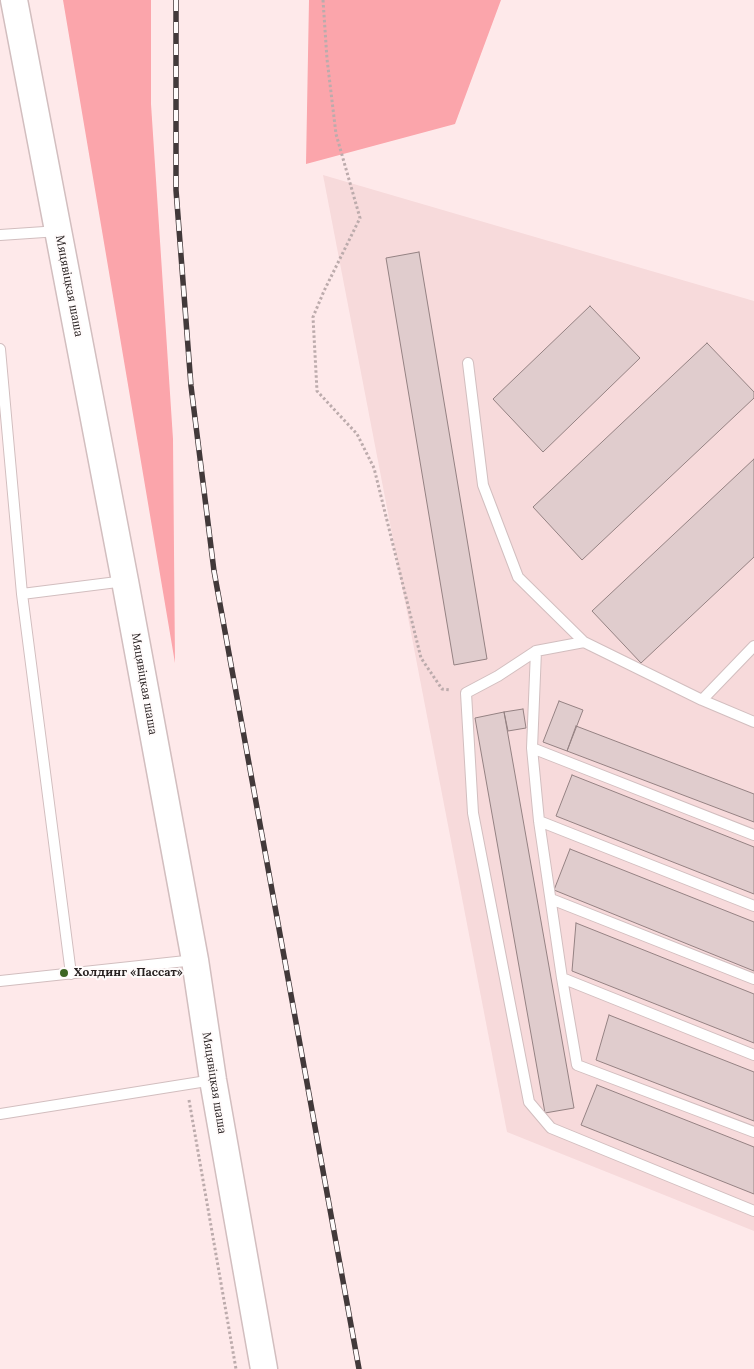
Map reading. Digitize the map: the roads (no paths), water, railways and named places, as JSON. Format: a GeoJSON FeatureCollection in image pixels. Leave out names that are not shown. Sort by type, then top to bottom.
{"type":"FeatureCollection","features":[{"type":"Feature","properties":{"kind":"main road","name":"Мяцявіцкая шаша"},"geometry":{"type":"LineString","coordinates":[[14,0],[195,960],[213,1080],[264,1369]]}},
{"type":"Feature","properties":{"kind":"lane"},"geometry":{"type":"LineString","coordinates":[[0,235],[59,231]]}},
{"type":"Feature","properties":{"kind":"lane"},"geometry":{"type":"LineString","coordinates":[[0,349],[22,594],[70,974]]}},
{"type":"Feature","properties":{"kind":"lane"},"geometry":{"type":"LineString","coordinates":[[468,363],[483,485],[518,577],[584,642],[702,700],[754,722]]}},
{"type":"Feature","properties":{"kind":"lane"},"geometry":{"type":"LineString","coordinates":[[22,594],[125,581]]}},
{"type":"Feature","properties":{"kind":"lane"},"geometry":{"type":"LineString","coordinates":[[584,642],[536,651],[498,676],[466,692],[473,813],[529,1102],[551,1128],[754,1211]]}},
{"type":"Feature","properties":{"kind":"lane"},"geometry":{"type":"LineString","coordinates":[[702,700],[754,646]]}},
{"type":"Feature","properties":{"kind":"lane"},"geometry":{"type":"LineString","coordinates":[[536,651],[532,748],[539,821],[577,1065],[754,1132]]}},
{"type":"Feature","properties":{"kind":"lane"},"geometry":{"type":"LineString","coordinates":[[532,748],[754,835]]}},
{"type":"Feature","properties":{"kind":"lane"},"geometry":{"type":"LineString","coordinates":[[539,821],[754,906]]}},
{"type":"Feature","properties":{"kind":"lane"},"geometry":{"type":"LineString","coordinates":[[551,899],[754,979]]}},
{"type":"Feature","properties":{"kind":"lane"},"geometry":{"type":"LineString","coordinates":[[0,981],[195,960]]}},
{"type":"Feature","properties":{"kind":"lane"},"geometry":{"type":"LineString","coordinates":[[562,978],[754,1055]]}},
{"type":"Feature","properties":{"kind":"lane"},"geometry":{"type":"LineString","coordinates":[[0,1114],[213,1080]]}},
{"type":"Feature","properties":{"kind":"railway"},"geometry":{"type":"LineString","coordinates":[[176,0],[176,190],[191,386],[214,571],[359,1369]]}},
{"type":"Feature","properties":{"kind":"place","name":"Холдинг «Пассат»"},"geometry":{"type":"Point","coordinates":[64,973]}}]}
